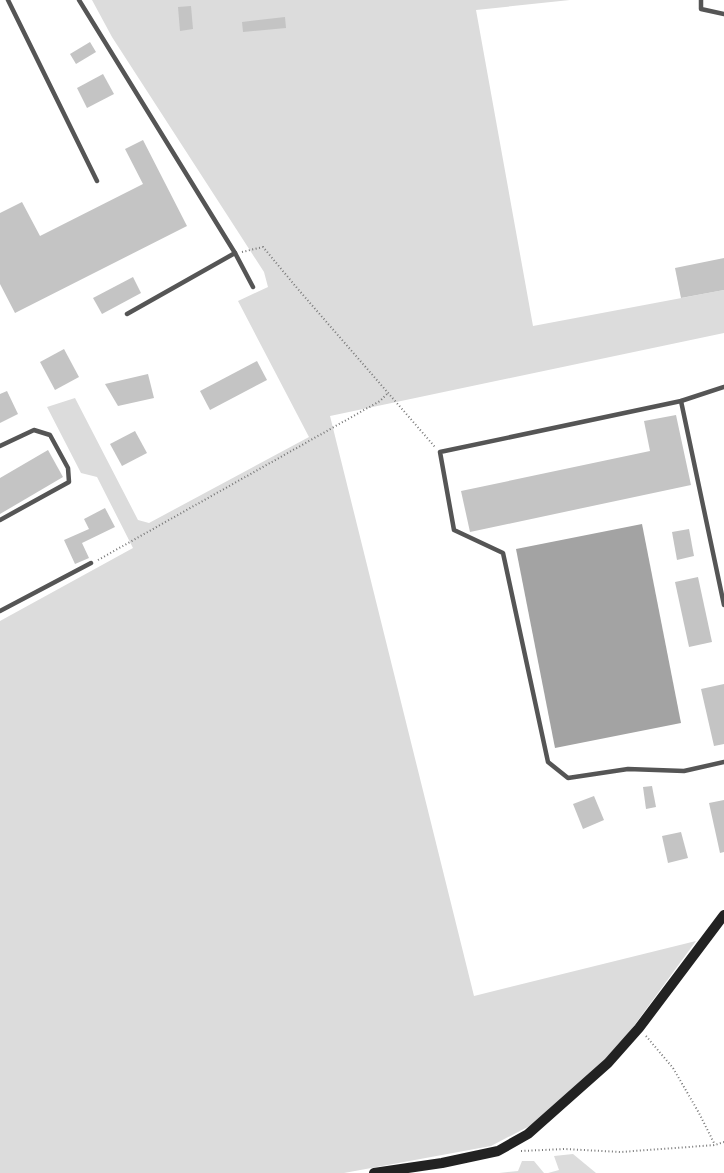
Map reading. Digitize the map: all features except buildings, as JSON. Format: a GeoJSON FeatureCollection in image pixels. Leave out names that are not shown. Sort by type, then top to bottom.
{"type":"FeatureCollection","features":[{"type":"Feature","properties":{"kind":"street"},"geometry":{"type":"LineString","coordinates":[[374,1173],[442,1163],[498,1151],[528,1134],[608,1063],[639,1028],[724,915]]}},
{"type":"Feature","properties":{"kind":"lane"},"geometry":{"type":"LineString","coordinates":[[8,0],[97,181]]}},
{"type":"Feature","properties":{"kind":"lane"},"geometry":{"type":"LineString","coordinates":[[79,0],[235,253],[253,286]]}},
{"type":"Feature","properties":{"kind":"lane"},"geometry":{"type":"LineString","coordinates":[[701,0],[701,9],[724,14]]}},
{"type":"Feature","properties":{"kind":"lane"},"geometry":{"type":"LineString","coordinates":[[126,314],[235,253]]}},
{"type":"Feature","properties":{"kind":"lane"},"geometry":{"type":"LineString","coordinates":[[724,387],[681,401],[440,452],[454,530],[503,553],[548,762],[568,778],[628,770],[684,771],[724,762]]}},
{"type":"Feature","properties":{"kind":"lane"},"geometry":{"type":"LineString","coordinates":[[681,401],[724,605]]}},
{"type":"Feature","properties":{"kind":"lane"},"geometry":{"type":"LineString","coordinates":[[0,446],[34,430],[50,435],[68,468],[69,482],[0,520]]}},
{"type":"Feature","properties":{"kind":"lane"},"geometry":{"type":"LineString","coordinates":[[0,611],[91,563]]}},
{"type":"Feature","properties":{"kind":"path"},"geometry":{"type":"LineString","coordinates":[[235,253],[263,247],[440,452]]}},
{"type":"Feature","properties":{"kind":"path"},"geometry":{"type":"LineString","coordinates":[[91,563],[380,401],[388,393]]}},
{"type":"Feature","properties":{"kind":"path"},"geometry":{"type":"LineString","coordinates":[[639,1028],[673,1068],[715,1145]]}},
{"type":"Feature","properties":{"kind":"path"},"geometry":{"type":"LineString","coordinates":[[518,1151],[566,1149],[621,1152],[715,1145],[724,1142]]}},
{"type":"Feature","properties":{"kind":"shaded area"},"geometry":{"type":"Polygon","coordinates":[[[92,0],[570,0],[476,10],[533,326],[724,290],[724,333],[330,416],[474,996],[696,941],[625,1038],[566,1100],[541,1120],[491,1146],[344,1173],[0,1173],[0,621],[133,548],[97,477],[81,473],[47,407],[75,398],[138,520],[149,523],[309,437],[238,301],[268,287],[264,272],[112,37],[92,0]]]}},
{"type":"Feature","properties":{"kind":"shaded area"},"geometry":{"type":"Polygon","coordinates":[[[642,524],[681,723],[555,748],[516,549],[642,524]]]}},
{"type":"Feature","properties":{"kind":"shaded area"},"geometry":{"type":"Polygon","coordinates":[[[573,1154],[596,1173],[548,1173],[559,1170],[554,1156],[573,1154]]]}},
{"type":"Feature","properties":{"kind":"shaded area"},"geometry":{"type":"Polygon","coordinates":[[[522,1161],[534,1161],[544,1173],[499,1173],[518,1171],[522,1161]]]}}]}
